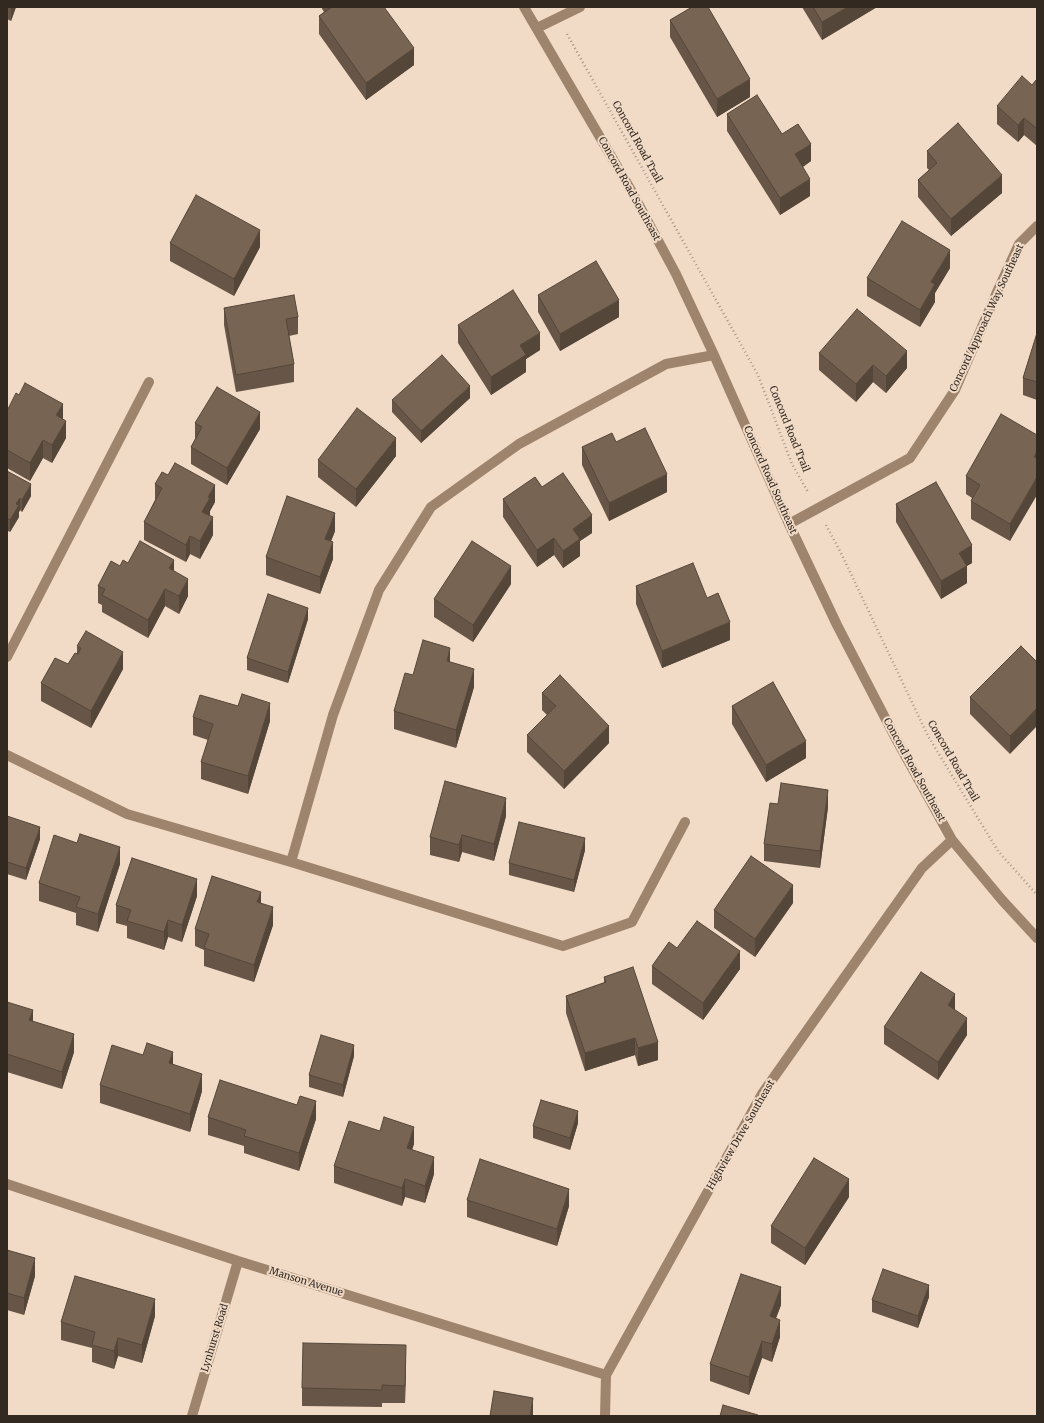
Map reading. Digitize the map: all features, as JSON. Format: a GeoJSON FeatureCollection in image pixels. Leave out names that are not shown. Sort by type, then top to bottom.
{"type":"FeatureCollection","features":[{"type":"Feature","properties":{"kind":"street","name":"Concord Road Southeast"},"geometry":{"type":"LineString","coordinates":[[524,7],[676,274],[714,354],[789,524],[837,624],[895,738],[952,840],[1002,900],[1037,938]]}},
{"type":"Feature","properties":{"kind":"street"},"geometry":{"type":"LineString","coordinates":[[537,28],[580,7]]}},
{"type":"Feature","properties":{"kind":"street","name":"Concord Approach Way Southeast"},"geometry":{"type":"LineString","coordinates":[[789,524],[910,458],[955,390],[1019,244],[1037,226]]}},
{"type":"Feature","properties":{"kind":"street"},"geometry":{"type":"LineString","coordinates":[[291,862],[333,715],[379,590],[431,507],[519,444],[666,364],[714,354]]}},
{"type":"Feature","properties":{"kind":"street"},"geometry":{"type":"LineString","coordinates":[[7,657],[149,382]]}},
{"type":"Feature","properties":{"kind":"street"},"geometry":{"type":"LineString","coordinates":[[7,755],[127,814],[291,862],[563,946],[632,922],[684,822]]}},
{"type":"Feature","properties":{"kind":"street","name":"Highview Drive Southeast"},"geometry":{"type":"LineString","coordinates":[[605,1416],[606,1375],[762,1094],[922,868],[952,840]]}},
{"type":"Feature","properties":{"kind":"street","name":"Manson Avenue"},"geometry":{"type":"LineString","coordinates":[[7,1184],[238,1261],[606,1375]]}},
{"type":"Feature","properties":{"kind":"street","name":"Lynhurst Road"},"geometry":{"type":"LineString","coordinates":[[192,1416],[238,1261]]}},
{"type":"Feature","properties":{"kind":"path","name":"Concord Road Trail"},"geometry":{"type":"LineString","coordinates":[[558,18],[758,375],[792,464],[841,553],[928,736],[998,851],[1037,895]]}},
{"type":"Feature","properties":{"kind":"building"},"geometry":{"type":"Polygon","coordinates":[[[332,7],[384,7],[414,48],[366,83],[319,16],[332,7]]]}},
{"type":"Feature","properties":{"kind":"building"},"geometry":{"type":"Polygon","coordinates":[[[692,7],[708,7],[750,79],[717,99],[670,20],[692,7]]]}},
{"type":"Feature","properties":{"kind":"building"},"geometry":{"type":"Polygon","coordinates":[[[813,7],[848,7],[822,22],[813,7]]]}},
{"type":"Feature","properties":{"kind":"building"},"geometry":{"type":"Polygon","coordinates":[[[1022,76],[1032,85],[1037,79],[1037,129],[1024,118],[1018,125],[997,106],[1022,76]]]}},
{"type":"Feature","properties":{"kind":"building"},"geometry":{"type":"Polygon","coordinates":[[[757,95],[782,134],[798,124],[811,144],[795,154],[810,179],[780,198],[727,114],[757,95]]]}},
{"type":"Feature","properties":{"kind":"building"},"geometry":{"type":"Polygon","coordinates":[[[958,123],[1002,175],[951,219],[918,180],[937,163],[927,151],[958,123]]]}},
{"type":"Feature","properties":{"kind":"building"},"geometry":{"type":"Polygon","coordinates":[[[196,195],[260,230],[234,279],[170,243],[196,195]]]}},
{"type":"Feature","properties":{"kind":"building"},"geometry":{"type":"Polygon","coordinates":[[[902,221],[950,250],[931,282],[935,284],[920,310],[867,278],[902,221]]]}},
{"type":"Feature","properties":{"kind":"building"},"geometry":{"type":"Polygon","coordinates":[[[596,261],[619,300],[560,334],[538,295],[596,261]]]}},
{"type":"Feature","properties":{"kind":"building"},"geometry":{"type":"Polygon","coordinates":[[[513,290],[540,333],[520,345],[526,355],[491,377],[458,325],[513,290]]]}},
{"type":"Feature","properties":{"kind":"building"},"geometry":{"type":"Polygon","coordinates":[[[294,295],[298,317],[286,319],[294,364],[236,375],[224,308],[294,295]]]}},
{"type":"Feature","properties":{"kind":"building"},"geometry":{"type":"Polygon","coordinates":[[[857,309],[907,351],[886,376],[873,365],[856,384],[819,353],[857,309]]]}},
{"type":"Feature","properties":{"kind":"building"},"geometry":{"type":"Polygon","coordinates":[[[1037,333],[1037,382],[1023,378],[1037,333]]]}},
{"type":"Feature","properties":{"kind":"building"},"geometry":{"type":"Polygon","coordinates":[[[442,355],[470,386],[421,431],[392,400],[442,355]]]}},
{"type":"Feature","properties":{"kind":"building"},"geometry":{"type":"Polygon","coordinates":[[[25,383],[63,404],[56,415],[66,421],[52,445],[43,440],[30,463],[7,450],[7,409],[16,393],[19,395],[25,383]]]}},
{"type":"Feature","properties":{"kind":"building"},"geometry":{"type":"Polygon","coordinates":[[[217,387],[260,412],[227,468],[191,447],[202,427],[195,423],[217,387]]]}},
{"type":"Feature","properties":{"kind":"building"},"geometry":{"type":"Polygon","coordinates":[[[357,408],[396,438],[356,489],[318,460],[357,408]]]}},
{"type":"Feature","properties":{"kind":"building"},"geometry":{"type":"Polygon","coordinates":[[[1001,414],[1037,435],[1037,451],[1034,457],[1037,458],[1037,477],[1010,524],[971,501],[980,485],[966,476],[1001,414]]]}},
{"type":"Feature","properties":{"kind":"building"},"geometry":{"type":"Polygon","coordinates":[[[645,428],[667,474],[609,503],[582,447],[612,433],[616,442],[645,428]]]}},
{"type":"Feature","properties":{"kind":"building"},"geometry":{"type":"Polygon","coordinates":[[[175,463],[215,485],[202,512],[213,517],[200,541],[190,536],[186,545],[144,522],[162,488],[155,484],[162,472],[168,475],[175,463]]]}},
{"type":"Feature","properties":{"kind":"building"},"geometry":{"type":"Polygon","coordinates":[[[7,471],[31,484],[22,500],[20,498],[16,504],[19,505],[10,520],[7,518],[7,471]]]}},
{"type":"Feature","properties":{"kind":"building"},"geometry":{"type":"Polygon","coordinates":[[[563,473],[592,515],[573,529],[580,539],[563,551],[554,538],[537,550],[503,499],[535,477],[542,487],[563,473]]]}},
{"type":"Feature","properties":{"kind":"building"},"geometry":{"type":"Polygon","coordinates":[[[936,482],[972,545],[959,553],[967,566],[941,581],[896,504],[936,482]]]}},
{"type":"Feature","properties":{"kind":"building"},"geometry":{"type":"Polygon","coordinates":[[[287,496],[335,513],[325,539],[333,542],[320,577],[266,557],[287,496]]]}},
{"type":"Feature","properties":{"kind":"building"},"geometry":{"type":"Polygon","coordinates":[[[140,541],[174,560],[169,568],[188,579],[179,596],[165,589],[148,620],[102,595],[105,589],[98,586],[111,561],[120,566],[123,560],[128,563],[140,541]]]}},
{"type":"Feature","properties":{"kind":"building"},"geometry":{"type":"Polygon","coordinates":[[[472,541],[511,566],[473,625],[434,599],[472,541]]]}},
{"type":"Feature","properties":{"kind":"building"},"geometry":{"type":"Polygon","coordinates":[[[693,563],[707,598],[718,593],[730,622],[662,651],[636,586],[693,563]]]}},
{"type":"Feature","properties":{"kind":"building"},"geometry":{"type":"Polygon","coordinates":[[[268,594],[308,608],[288,672],[247,658],[268,594]]]}},
{"type":"Feature","properties":{"kind":"building"},"geometry":{"type":"Polygon","coordinates":[[[86,631],[123,652],[91,711],[41,683],[55,658],[68,664],[75,653],[78,654],[81,648],[77,646],[86,631]]]}},
{"type":"Feature","properties":{"kind":"building"},"geometry":{"type":"Polygon","coordinates":[[[423,640],[450,648],[447,661],[474,669],[456,730],[394,711],[405,673],[413,675],[423,640]]]}},
{"type":"Feature","properties":{"kind":"building"},"geometry":{"type":"Polygon","coordinates":[[[1021,646],[1037,662],[1037,708],[1010,736],[970,697],[1021,646]]]}},
{"type":"Feature","properties":{"kind":"building"},"geometry":{"type":"Polygon","coordinates":[[[560,675],[609,726],[564,771],[527,735],[556,706],[542,693],[560,675]]]}},
{"type":"Feature","properties":{"kind":"building"},"geometry":{"type":"Polygon","coordinates":[[[773,682],[806,741],[766,765],[732,706],[773,682]]]}},
{"type":"Feature","properties":{"kind":"building"},"geometry":{"type":"Polygon","coordinates":[[[242,694],[270,703],[248,776],[201,762],[213,724],[193,717],[200,695],[238,706],[242,694]]]}},
{"type":"Feature","properties":{"kind":"building"},"geometry":{"type":"Polygon","coordinates":[[[445,781],[506,798],[494,844],[462,835],[459,845],[430,837],[445,781]]]}},
{"type":"Feature","properties":{"kind":"building"},"geometry":{"type":"Polygon","coordinates":[[[781,783],[828,790],[820,851],[764,844],[770,803],[778,804],[781,783]]]}},
{"type":"Feature","properties":{"kind":"building"},"geometry":{"type":"Polygon","coordinates":[[[7,816],[40,827],[26,868],[7,862],[7,816]]]}},
{"type":"Feature","properties":{"kind":"building"},"geometry":{"type":"Polygon","coordinates":[[[519,822],[585,838],[574,880],[509,863],[519,822]]]}},
{"type":"Feature","properties":{"kind":"building"},"geometry":{"type":"Polygon","coordinates":[[[80,834],[120,847],[98,914],[76,907],[80,897],[39,883],[54,835],[77,843],[80,834]]]}},
{"type":"Feature","properties":{"kind":"building"},"geometry":{"type":"Polygon","coordinates":[[[751,856],[793,885],[755,939],[714,910],[751,856]]]}},
{"type":"Feature","properties":{"kind":"building"},"geometry":{"type":"Polygon","coordinates":[[[132,858],[197,879],[182,925],[168,920],[164,932],[127,921],[131,910],[116,905],[132,858]]]}},
{"type":"Feature","properties":{"kind":"building"},"geometry":{"type":"Polygon","coordinates":[[[212,876],[261,892],[257,902],[273,907],[254,965],[204,948],[209,934],[195,929],[212,876]]]}},
{"type":"Feature","properties":{"kind":"building"},"geometry":{"type":"Polygon","coordinates":[[[697,921],[740,951],[703,1003],[652,966],[669,942],[677,948],[697,921]]]}},
{"type":"Feature","properties":{"kind":"building"},"geometry":{"type":"Polygon","coordinates":[[[633,967],[658,1042],[638,1048],[635,1038],[585,1053],[566,996],[606,982],[604,977],[633,967]]]}},
{"type":"Feature","properties":{"kind":"building"},"geometry":{"type":"Polygon","coordinates":[[[921,972],[955,994],[948,1005],[967,1018],[938,1062],[884,1027],[921,972]]]}},
{"type":"Feature","properties":{"kind":"building"},"geometry":{"type":"Polygon","coordinates":[[[7,1002],[33,1010],[29,1020],[74,1034],[62,1072],[7,1054],[7,1002]]]}},
{"type":"Feature","properties":{"kind":"building"},"geometry":{"type":"Polygon","coordinates":[[[321,1035],[354,1045],[343,1085],[309,1075],[321,1035]]]}},
{"type":"Feature","properties":{"kind":"building"},"geometry":{"type":"Polygon","coordinates":[[[147,1043],[173,1052],[169,1063],[202,1074],[190,1114],[100,1085],[112,1045],[143,1055],[147,1043]]]}},
{"type":"Feature","properties":{"kind":"building"},"geometry":{"type":"Polygon","coordinates":[[[220,1080],[297,1105],[300,1096],[316,1101],[299,1153],[244,1136],[246,1130],[208,1117],[220,1080]]]}},
{"type":"Feature","properties":{"kind":"building"},"geometry":{"type":"Polygon","coordinates":[[[541,1100],[578,1111],[570,1138],[533,1126],[541,1100]]]}},
{"type":"Feature","properties":{"kind":"building"},"geometry":{"type":"Polygon","coordinates":[[[384,1117],[414,1127],[407,1148],[434,1157],[425,1186],[405,1179],[402,1188],[334,1166],[349,1121],[380,1131],[384,1117]]]}},
{"type":"Feature","properties":{"kind":"building"},"geometry":{"type":"Polygon","coordinates":[[[814,1158],[849,1179],[805,1248],[771,1226],[814,1158]]]}},
{"type":"Feature","properties":{"kind":"building"},"geometry":{"type":"Polygon","coordinates":[[[480,1159],[569,1189],[557,1229],[467,1200],[480,1159]]]}},
{"type":"Feature","properties":{"kind":"building"},"geometry":{"type":"Polygon","coordinates":[[[7,1250],[35,1258],[24,1298],[7,1293],[7,1250]]]}},
{"type":"Feature","properties":{"kind":"building"},"geometry":{"type":"Polygon","coordinates":[[[883,1269],[929,1285],[918,1316],[872,1300],[883,1269]]]}},
{"type":"Feature","properties":{"kind":"building"},"geometry":{"type":"Polygon","coordinates":[[[741,1274],[781,1287],[770,1316],[780,1320],[772,1344],[762,1341],[749,1377],[710,1364],[741,1274]]]}},
{"type":"Feature","properties":{"kind":"building"},"geometry":{"type":"Polygon","coordinates":[[[75,1276],[155,1299],[142,1345],[118,1338],[114,1351],[92,1345],[95,1332],[61,1322],[75,1276]]]}},
{"type":"Feature","properties":{"kind":"building"},"geometry":{"type":"Polygon","coordinates":[[[303,1343],[406,1345],[405,1386],[382,1385],[382,1390],[302,1388],[303,1343]]]}},
{"type":"Feature","properties":{"kind":"building"},"geometry":{"type":"Polygon","coordinates":[[[494,1391],[533,1398],[530,1416],[490,1416],[494,1391]]]}},
{"type":"Feature","properties":{"kind":"building"},"geometry":{"type":"Polygon","coordinates":[[[723,1405],[758,1415],[720,1416],[723,1405]]]}}]}
